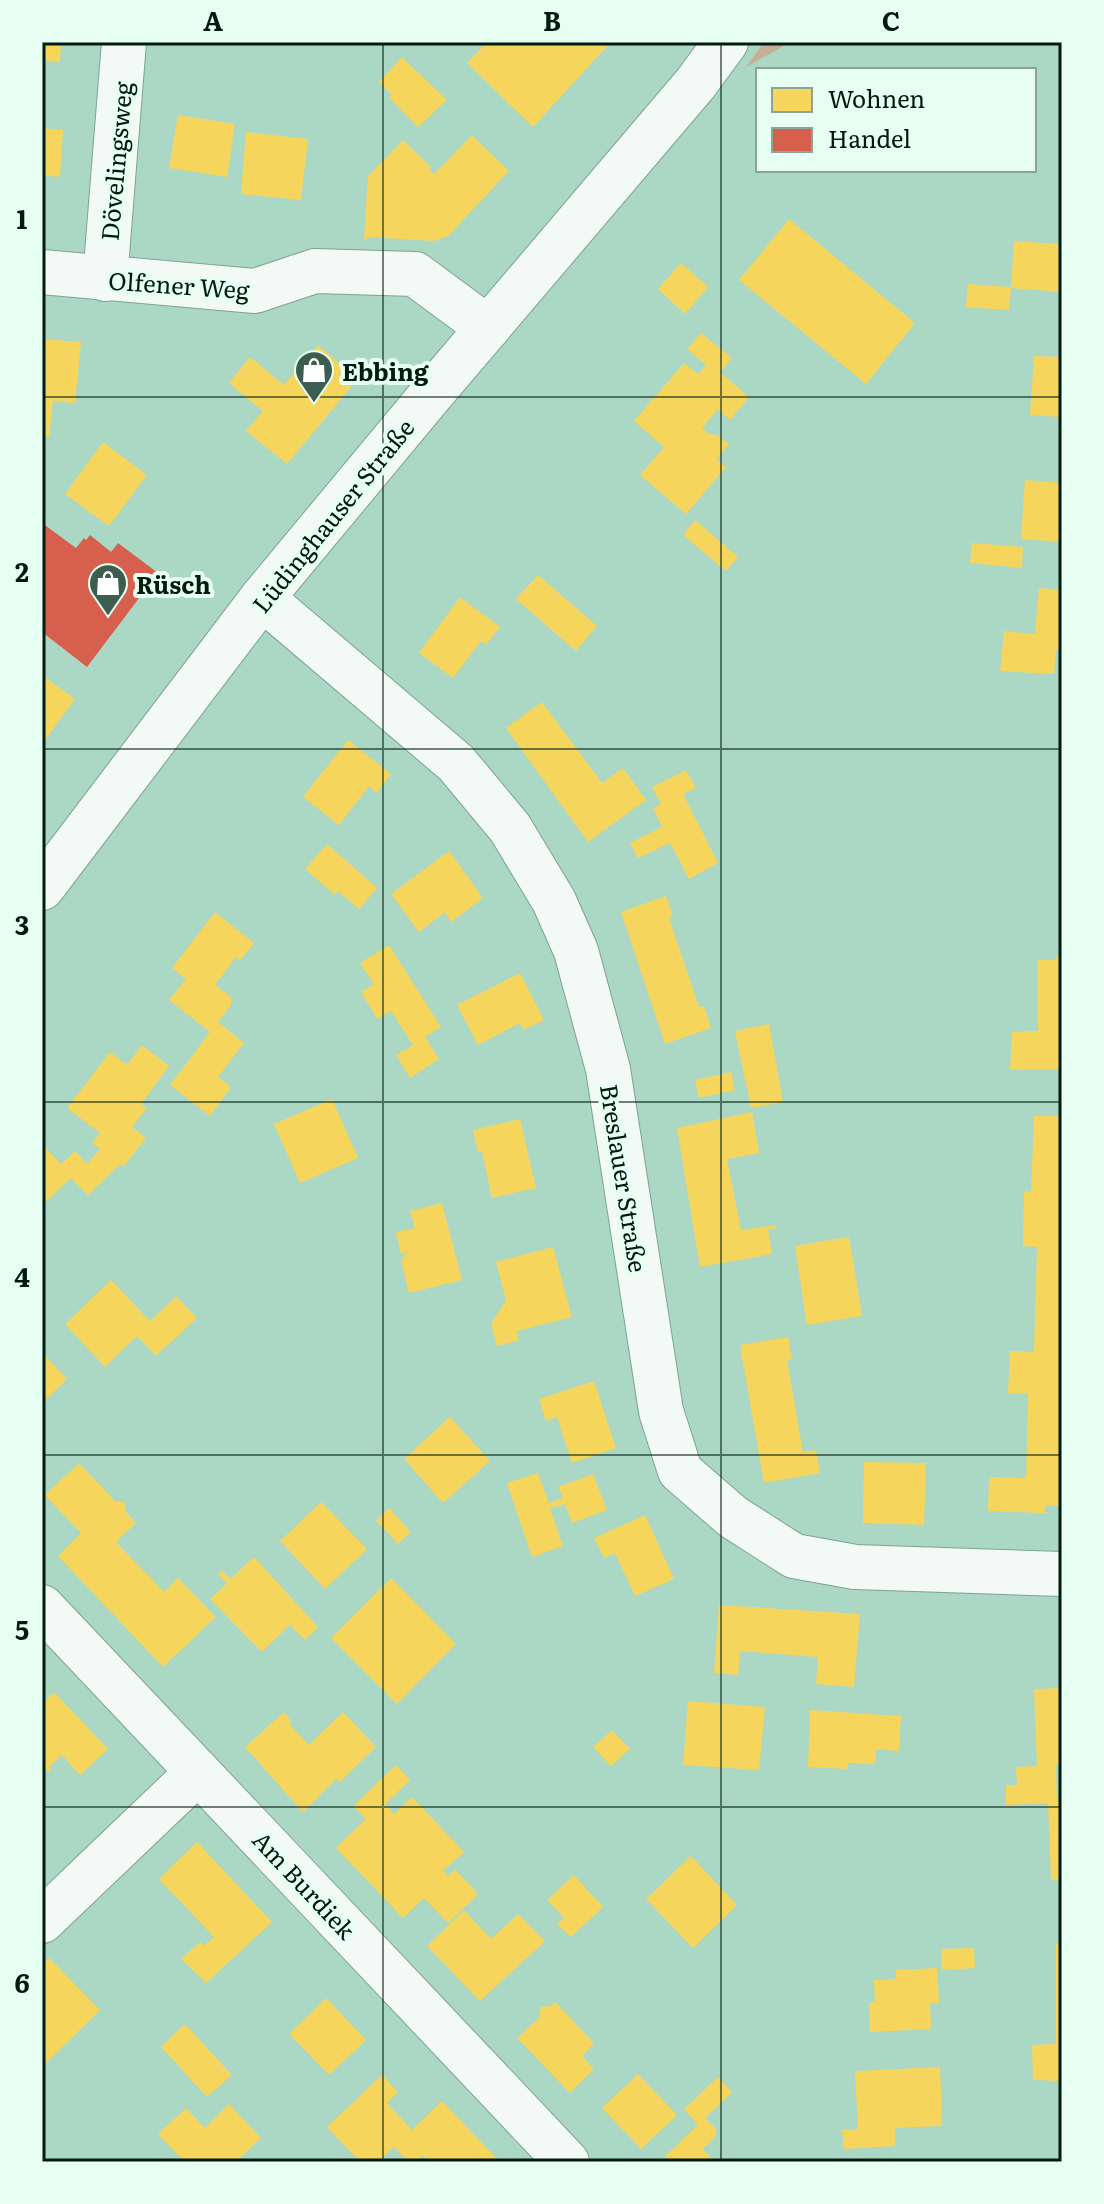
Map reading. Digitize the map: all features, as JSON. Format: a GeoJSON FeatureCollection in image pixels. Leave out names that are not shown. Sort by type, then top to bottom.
{"type":"FeatureCollection","features":[{"type":"Feature","properties":{"kind":"street","name":"Dövelingsweg"},"geometry":{"type":"LineString","coordinates":[[105,279],[124,42]]}},
{"type":"Feature","properties":{"kind":"street","name":"Lüdinghauser Straße"},"geometry":{"type":"LineString","coordinates":[[42,888],[262,598],[696,83],[726,42]]}},
{"type":"Feature","properties":{"kind":"street","name":"Olfener Weg"},"geometry":{"type":"LineString","coordinates":[[42,272],[255,291],[315,271],[415,274],[488,328]]}},
{"type":"Feature","properties":{"kind":"street","name":"Breslauer Straße"},"geometry":{"type":"LineString","coordinates":[[262,598],[456,763],[510,828],[554,901],[576,951],[608,1069],[661,1411],[680,1471],[733,1517],[794,1556],[855,1567],[1062,1574]]}},
{"type":"Feature","properties":{"kind":"street","name":"Am Burdiek"},"geometry":{"type":"LineString","coordinates":[[42,1607],[567,2162]]}},
{"type":"Feature","properties":{"kind":"street"},"geometry":{"type":"LineString","coordinates":[[42,1921],[198,1772]]}},
{"type":"Feature","properties":{"kind":"shaded area"},"geometry":{"type":"Polygon","coordinates":[[[764,42],[791,42],[746,67],[764,42]]]}},
{"type":"Feature","properties":{"kind":"building: Wohnen"},"geometry":{"type":"Polygon","coordinates":[[[42,42],[61,42],[60,62],[42,60],[42,42]]]}},
{"type":"Feature","properties":{"kind":"building: Wohnen"},"geometry":{"type":"Polygon","coordinates":[[[487,42],[611,42],[533,127],[467,63],[487,42]]]}},
{"type":"Feature","properties":{"kind":"building: Wohnen"},"geometry":{"type":"Polygon","coordinates":[[[402,57],[447,100],[418,127],[389,98],[392,95],[379,82],[402,57]]]}},
{"type":"Feature","properties":{"kind":"building: Wohnen"},"geometry":{"type":"Polygon","coordinates":[[[178,115],[235,124],[227,177],[169,168],[178,115]]]}},
{"type":"Feature","properties":{"kind":"building: Wohnen"},"geometry":{"type":"Polygon","coordinates":[[[42,128],[63,130],[60,177],[42,175],[42,128]]]}},
{"type":"Feature","properties":{"kind":"building: Wohnen"},"geometry":{"type":"Polygon","coordinates":[[[246,132],[308,139],[301,200],[241,194],[246,132]]]}},
{"type":"Feature","properties":{"kind":"building: Wohnen"},"geometry":{"type":"Polygon","coordinates":[[[472,135],[509,171],[448,236],[434,241],[364,239],[368,176],[403,140],[431,167],[429,169],[434,174],[472,135]]]}},
{"type":"Feature","properties":{"kind":"building: Wohnen"},"geometry":{"type":"Polygon","coordinates":[[[789,219],[915,323],[866,384],[739,280],[789,219]]]}},
{"type":"Feature","properties":{"kind":"building: Wohnen"},"geometry":{"type":"Polygon","coordinates":[[[1014,241],[1062,244],[1062,292],[1011,288],[1009,310],[966,307],[968,284],[1011,287],[1014,241]]]}},
{"type":"Feature","properties":{"kind":"building: Wohnen"},"geometry":{"type":"Polygon","coordinates":[[[681,263],[708,287],[685,314],[658,289],[681,263]]]}},
{"type":"Feature","properties":{"kind":"building: Wohnen"},"geometry":{"type":"Polygon","coordinates":[[[701,333],[732,358],[720,372],[749,397],[730,420],[718,409],[702,428],[729,444],[717,459],[726,467],[686,514],[640,475],[664,447],[634,421],[684,363],[698,374],[706,365],[687,349],[701,333]]]}},
{"type":"Feature","properties":{"kind":"building: Wohnen"},"geometry":{"type":"Polygon","coordinates":[[[42,339],[81,342],[75,403],[53,401],[49,437],[42,436],[42,339]]]}},
{"type":"Feature","properties":{"kind":"building: Wohnen"},"geometry":{"type":"Polygon","coordinates":[[[318,345],[348,371],[351,387],[287,464],[246,431],[263,411],[229,383],[250,357],[284,385],[318,345]]]}},
{"type":"Feature","properties":{"kind":"building: Wohnen"},"geometry":{"type":"Polygon","coordinates":[[[1034,356],[1062,357],[1062,417],[1030,415],[1034,356]]]}},
{"type":"Feature","properties":{"kind":"building: Wohnen"},"geometry":{"type":"Polygon","coordinates":[[[103,442],[147,475],[109,526],[65,494],[103,442]]]}},
{"type":"Feature","properties":{"kind":"building: Wohnen"},"geometry":{"type":"Polygon","coordinates":[[[1025,480],[1062,483],[1062,542],[1021,539],[1025,480]]]}},
{"type":"Feature","properties":{"kind":"building: Wohnen"},"geometry":{"type":"Polygon","coordinates":[[[695,520],[738,557],[726,571],[683,535],[695,520]]]}},
{"type":"Feature","properties":{"kind":"building: Wohnen"},"geometry":{"type":"Polygon","coordinates":[[[972,543],[1023,547],[1022,568],[970,563],[972,543]]]}},
{"type":"Feature","properties":{"kind":"building: Wohnen"},"geometry":{"type":"Polygon","coordinates":[[[538,575],[597,626],[576,651],[516,599],[538,575]]]}},
{"type":"Feature","properties":{"kind":"building: Wohnen"},"geometry":{"type":"Polygon","coordinates":[[[1039,588],[1062,590],[1062,651],[1056,650],[1054,674],[1000,671],[1004,631],[1035,634],[1039,588]]]}},
{"type":"Feature","properties":{"kind":"building: Wohnen"},"geometry":{"type":"Polygon","coordinates":[[[460,597],[500,627],[486,645],[481,641],[453,678],[419,653],[460,597]]]}},
{"type":"Feature","properties":{"kind":"building: Wohnen"},"geometry":{"type":"Polygon","coordinates":[[[42,675],[75,699],[42,744],[42,675]]]}},
{"type":"Feature","properties":{"kind":"building: Wohnen"},"geometry":{"type":"Polygon","coordinates":[[[542,702],[602,783],[623,768],[646,800],[588,842],[506,728],[542,702]]]}},
{"type":"Feature","properties":{"kind":"building: Wohnen"},"geometry":{"type":"Polygon","coordinates":[[[348,740],[391,774],[377,793],[369,786],[339,825],[303,797],[348,740]]]}},
{"type":"Feature","properties":{"kind":"building: Wohnen"},"geometry":{"type":"Polygon","coordinates":[[[686,770],[696,788],[683,794],[718,863],[689,879],[670,843],[638,858],[630,843],[662,827],[653,808],[661,804],[652,787],[686,770]]]}},
{"type":"Feature","properties":{"kind":"building: Wohnen"},"geometry":{"type":"Polygon","coordinates":[[[327,844],[377,888],[359,909],[338,891],[335,895],[305,869],[327,844]]]}},
{"type":"Feature","properties":{"kind":"building: Wohnen"},"geometry":{"type":"Polygon","coordinates":[[[449,851],[483,898],[451,922],[445,912],[419,932],[391,894],[449,851]]]}},
{"type":"Feature","properties":{"kind":"building: Wohnen"},"geometry":{"type":"Polygon","coordinates":[[[666,896],[673,916],[669,918],[699,1007],[704,1006],[711,1028],[665,1044],[621,912],[666,896]]]}},
{"type":"Feature","properties":{"kind":"building: Wohnen"},"geometry":{"type":"Polygon","coordinates":[[[215,912],[254,943],[240,960],[236,957],[215,985],[231,997],[231,1005],[218,1022],[244,1043],[218,1077],[231,1087],[210,1116],[170,1085],[210,1032],[169,1000],[186,979],[172,968],[215,912]]]}},
{"type":"Feature","properties":{"kind":"building: Wohnen"},"geometry":{"type":"Polygon","coordinates":[[[389,945],[441,1027],[425,1037],[439,1059],[410,1078],[396,1055],[413,1045],[391,1011],[377,1019],[361,992],[374,984],[360,963],[389,945]]]}},
{"type":"Feature","properties":{"kind":"building: Wohnen"},"geometry":{"type":"Polygon","coordinates":[[[1062,949],[1060,1069],[1010,1070],[1012,1032],[1038,1031],[1037,960],[1055,960],[1062,949]]]}},
{"type":"Feature","properties":{"kind":"building: Wohnen"},"geometry":{"type":"Polygon","coordinates":[[[520,973],[544,1020],[523,1030],[520,1023],[478,1045],[457,1005],[520,973]]]}},
{"type":"Feature","properties":{"kind":"building: Wohnen"},"geometry":{"type":"Polygon","coordinates":[[[769,1024],[783,1102],[751,1108],[735,1031],[769,1024]]]}},
{"type":"Feature","properties":{"kind":"building: Wohnen"},"geometry":{"type":"Polygon","coordinates":[[[142,1045],[169,1066],[141,1104],[147,1108],[132,1127],[146,1138],[123,1167],[120,1164],[88,1195],[71,1178],[42,1205],[42,1144],[61,1164],[75,1151],[87,1164],[100,1149],[92,1143],[100,1133],[67,1108],[110,1052],[127,1065],[142,1045]]]}},
{"type":"Feature","properties":{"kind":"building: Wohnen"},"geometry":{"type":"Polygon","coordinates":[[[731,1072],[735,1090],[699,1098],[695,1080],[731,1072]]]}},
{"type":"Feature","properties":{"kind":"building: Wohnen"},"geometry":{"type":"Polygon","coordinates":[[[332,1099],[358,1158],[300,1183],[274,1124],[332,1099]]]}},
{"type":"Feature","properties":{"kind":"building: Wohnen"},"geometry":{"type":"Polygon","coordinates":[[[752,1112],[759,1153],[727,1159],[741,1230],[776,1225],[777,1228],[768,1229],[772,1254],[700,1267],[677,1128],[752,1112]]]}},
{"type":"Feature","properties":{"kind":"building: Wohnen"},"geometry":{"type":"Polygon","coordinates":[[[1034,1116],[1062,1116],[1062,1506],[1046,1505],[1045,1513],[988,1511],[989,1477],[1026,1478],[1028,1394],[1008,1393],[1010,1351],[1034,1352],[1037,1247],[1023,1246],[1024,1192],[1031,1191],[1034,1116]]]}},
{"type":"Feature","properties":{"kind":"building: Wohnen"},"geometry":{"type":"Polygon","coordinates":[[[520,1119],[536,1188],[492,1198],[482,1151],[478,1152],[473,1130],[520,1119]]]}},
{"type":"Feature","properties":{"kind":"building: Wohnen"},"geometry":{"type":"Polygon","coordinates":[[[442,1203],[462,1280],[409,1293],[401,1260],[408,1252],[401,1254],[396,1232],[415,1228],[410,1211],[442,1203]]]}},
{"type":"Feature","properties":{"kind":"building: Wohnen"},"geometry":{"type":"Polygon","coordinates":[[[849,1237],[862,1316],[807,1325],[795,1246],[849,1237]]]}},
{"type":"Feature","properties":{"kind":"building: Wohnen"},"geometry":{"type":"Polygon","coordinates":[[[553,1247],[572,1317],[517,1331],[519,1340],[497,1346],[491,1324],[506,1300],[496,1262],[553,1247]]]}},
{"type":"Feature","properties":{"kind":"building: Wohnen"},"geometry":{"type":"Polygon","coordinates":[[[111,1280],[150,1321],[176,1296],[197,1318],[156,1356],[137,1336],[105,1367],[65,1324],[111,1280]]]}},
{"type":"Feature","properties":{"kind":"building: Wohnen"},"geometry":{"type":"Polygon","coordinates":[[[788,1337],[792,1359],[787,1360],[803,1452],[816,1450],[820,1473],[764,1483],[740,1345],[788,1337]]]}},
{"type":"Feature","properties":{"kind":"building: Wohnen"},"geometry":{"type":"Polygon","coordinates":[[[46,1357],[67,1379],[42,1403],[42,1360],[46,1357]]]}},
{"type":"Feature","properties":{"kind":"building: Wohnen"},"geometry":{"type":"Polygon","coordinates":[[[594,1381],[616,1448],[572,1463],[557,1417],[546,1421],[539,1399],[594,1381]]]}},
{"type":"Feature","properties":{"kind":"building: Wohnen"},"geometry":{"type":"Polygon","coordinates":[[[450,1417],[490,1461],[443,1503],[404,1459],[450,1417]]]}},
{"type":"Feature","properties":{"kind":"building: Wohnen"},"geometry":{"type":"Polygon","coordinates":[[[864,1462],[926,1463],[924,1525],[863,1523],[864,1462]]]}},
{"type":"Feature","properties":{"kind":"building: Wohnen"},"geometry":{"type":"Polygon","coordinates":[[[79,1463],[116,1502],[125,1502],[125,1511],[136,1523],[116,1542],[164,1592],[178,1578],[216,1617],[163,1667],[58,1556],[81,1533],[45,1495],[79,1463]]]}},
{"type":"Feature","properties":{"kind":"building: Wohnen"},"geometry":{"type":"Polygon","coordinates":[[[538,1473],[549,1503],[563,1498],[558,1487],[593,1474],[607,1510],[572,1523],[565,1504],[550,1508],[563,1546],[532,1557],[507,1483],[538,1473]]]}},
{"type":"Feature","properties":{"kind":"building: Wohnen"},"geometry":{"type":"Polygon","coordinates":[[[321,1502],[367,1549],[325,1589],[280,1541],[321,1502]]]}},
{"type":"Feature","properties":{"kind":"building: Wohnen"},"geometry":{"type":"Polygon","coordinates":[[[389,1508],[411,1532],[398,1544],[376,1521],[389,1508]]]}},
{"type":"Feature","properties":{"kind":"building: Wohnen"},"geometry":{"type":"Polygon","coordinates":[[[645,1515],[674,1579],[635,1596],[615,1553],[604,1558],[594,1538],[645,1515]]]}},
{"type":"Feature","properties":{"kind":"building: Wohnen"},"geometry":{"type":"Polygon","coordinates":[[[254,1557],[318,1627],[305,1640],[290,1625],[262,1652],[210,1599],[227,1583],[218,1574],[222,1570],[230,1579],[254,1557]]]}},
{"type":"Feature","properties":{"kind":"building: Wohnen"},"geometry":{"type":"Polygon","coordinates":[[[391,1578],[456,1644],[397,1704],[331,1638],[391,1578]]]}},
{"type":"Feature","properties":{"kind":"building: Wohnen"},"geometry":{"type":"Polygon","coordinates":[[[719,1605],[860,1614],[854,1687],[816,1684],[818,1657],[740,1651],[738,1675],[714,1673],[719,1605]]]}},
{"type":"Feature","properties":{"kind":"building: Wohnen"},"geometry":{"type":"Polygon","coordinates":[[[1062,1688],[1062,1765],[1056,1765],[1057,1801],[1062,1801],[1062,1880],[1051,1880],[1048,1803],[1006,1805],[1006,1785],[1017,1785],[1016,1767],[1037,1766],[1034,1689],[1062,1688]]]}},
{"type":"Feature","properties":{"kind":"building: Wohnen"},"geometry":{"type":"Polygon","coordinates":[[[54,1692],[108,1749],[80,1775],[62,1755],[49,1767],[52,1769],[49,1772],[46,1769],[42,1773],[42,1704],[54,1692]]]}},
{"type":"Feature","properties":{"kind":"building: Wohnen"},"geometry":{"type":"Polygon","coordinates":[[[688,1701],[765,1707],[759,1770],[683,1765],[688,1701]]]}},
{"type":"Feature","properties":{"kind":"building: Wohnen"},"geometry":{"type":"Polygon","coordinates":[[[810,1710],[901,1716],[899,1751],[876,1749],[875,1764],[848,1763],[848,1769],[808,1767],[810,1710]]]}},
{"type":"Feature","properties":{"kind":"building: Wohnen"},"geometry":{"type":"Polygon","coordinates":[[[284,1712],[291,1721],[289,1724],[309,1745],[343,1712],[376,1747],[340,1782],[336,1779],[303,1812],[245,1747],[284,1712]]]}},
{"type":"Feature","properties":{"kind":"building: Wohnen"},"geometry":{"type":"Polygon","coordinates":[[[612,1730],[630,1749],[611,1766],[593,1747],[612,1730]]]}},
{"type":"Feature","properties":{"kind":"building: Wohnen"},"geometry":{"type":"Polygon","coordinates":[[[396,1765],[410,1780],[385,1804],[394,1814],[412,1797],[464,1852],[443,1871],[448,1876],[455,1869],[478,1894],[448,1923],[424,1898],[403,1918],[336,1848],[366,1819],[353,1806],[396,1765]]]}},
{"type":"Feature","properties":{"kind":"building: Wohnen"},"geometry":{"type":"Polygon","coordinates":[[[197,1842],[272,1922],[206,1983],[181,1959],[200,1942],[204,1946],[214,1937],[159,1879],[197,1842]]]}},
{"type":"Feature","properties":{"kind":"building: Wohnen"},"geometry":{"type":"Polygon","coordinates":[[[691,1856],[737,1905],[693,1948],[646,1899],[691,1856]]]}},
{"type":"Feature","properties":{"kind":"building: Wohnen"},"geometry":{"type":"Polygon","coordinates":[[[574,1875],[603,1907],[571,1937],[557,1924],[564,1918],[547,1900],[574,1875]]]}},
{"type":"Feature","properties":{"kind":"building: Wohnen"},"geometry":{"type":"Polygon","coordinates":[[[464,1910],[491,1939],[518,1914],[545,1941],[480,2001],[427,1946],[464,1910]]]}},
{"type":"Feature","properties":{"kind":"building: Wohnen"},"geometry":{"type":"Polygon","coordinates":[[[1056,1944],[1062,1944],[1062,2081],[1033,2080],[1032,2045],[1056,2044],[1056,1944]]]}},
{"type":"Feature","properties":{"kind":"building: Wohnen"},"geometry":{"type":"Polygon","coordinates":[[[974,1948],[975,1968],[942,1970],[941,1949],[974,1948]]]}},
{"type":"Feature","properties":{"kind":"building: Wohnen"},"geometry":{"type":"Polygon","coordinates":[[[49,1958],[100,2010],[42,2067],[42,1966],[49,1958]]]}},
{"type":"Feature","properties":{"kind":"building: Wohnen"},"geometry":{"type":"Polygon","coordinates":[[[937,1968],[939,2003],[930,2003],[931,2029],[870,2032],[869,2003],[875,2002],[874,1980],[896,1979],[896,1970],[937,1968]]]}},
{"type":"Feature","properties":{"kind":"building: Wohnen"},"geometry":{"type":"Polygon","coordinates":[[[326,1998],[366,2040],[329,2075],[289,2034],[326,1998]]]}},
{"type":"Feature","properties":{"kind":"building: Wohnen"},"geometry":{"type":"Polygon","coordinates":[[[555,2002],[594,2043],[582,2056],[594,2069],[570,2093],[517,2038],[540,2017],[540,2007],[551,2006],[555,2002]]]}},
{"type":"Feature","properties":{"kind":"building: Wohnen"},"geometry":{"type":"Polygon","coordinates":[[[185,2024],[232,2075],[207,2097],[161,2047],[185,2024]]]}},
{"type":"Feature","properties":{"kind":"building: Wohnen"},"geometry":{"type":"Polygon","coordinates":[[[940,2067],[942,2126],[895,2128],[895,2146],[844,2149],[842,2130],[858,2129],[855,2071],[940,2067]]]}},
{"type":"Feature","properties":{"kind":"building: Wohnen"},"geometry":{"type":"Polygon","coordinates":[[[638,2074],[677,2115],[641,2149],[602,2108],[638,2074]]]}},
{"type":"Feature","properties":{"kind":"building: Wohnen"},"geometry":{"type":"Polygon","coordinates":[[[382,2075],[398,2092],[387,2103],[412,2130],[442,2101],[500,2162],[430,2162],[423,2155],[416,2162],[408,2162],[394,2147],[378,2162],[360,2162],[327,2127],[382,2075]]]}},
{"type":"Feature","properties":{"kind":"building: Wohnen"},"geometry":{"type":"Polygon","coordinates":[[[718,2077],[732,2092],[705,2118],[716,2129],[716,2136],[703,2149],[715,2162],[670,2162],[665,2156],[698,2125],[684,2109],[718,2077]]]}},
{"type":"Feature","properties":{"kind":"building: Wohnen"},"geometry":{"type":"Polygon","coordinates":[[[229,2104],[261,2138],[236,2162],[185,2162],[158,2134],[186,2108],[205,2128],[229,2104]]]}},
{"type":"Feature","properties":{"kind":"building: Handel"},"geometry":{"type":"Polygon","coordinates":[[[42,523],[76,548],[90,535],[111,552],[118,543],[158,573],[87,667],[42,632],[42,523]]]}},
{"type":"Feature","properties":{"kind":"place","name":"Ebbing"},"geometry":{"type":"Point","coordinates":[314,404]}},
{"type":"Feature","properties":{"kind":"place","name":"Rüsch"},"geometry":{"type":"Point","coordinates":[108,617]}}]}
